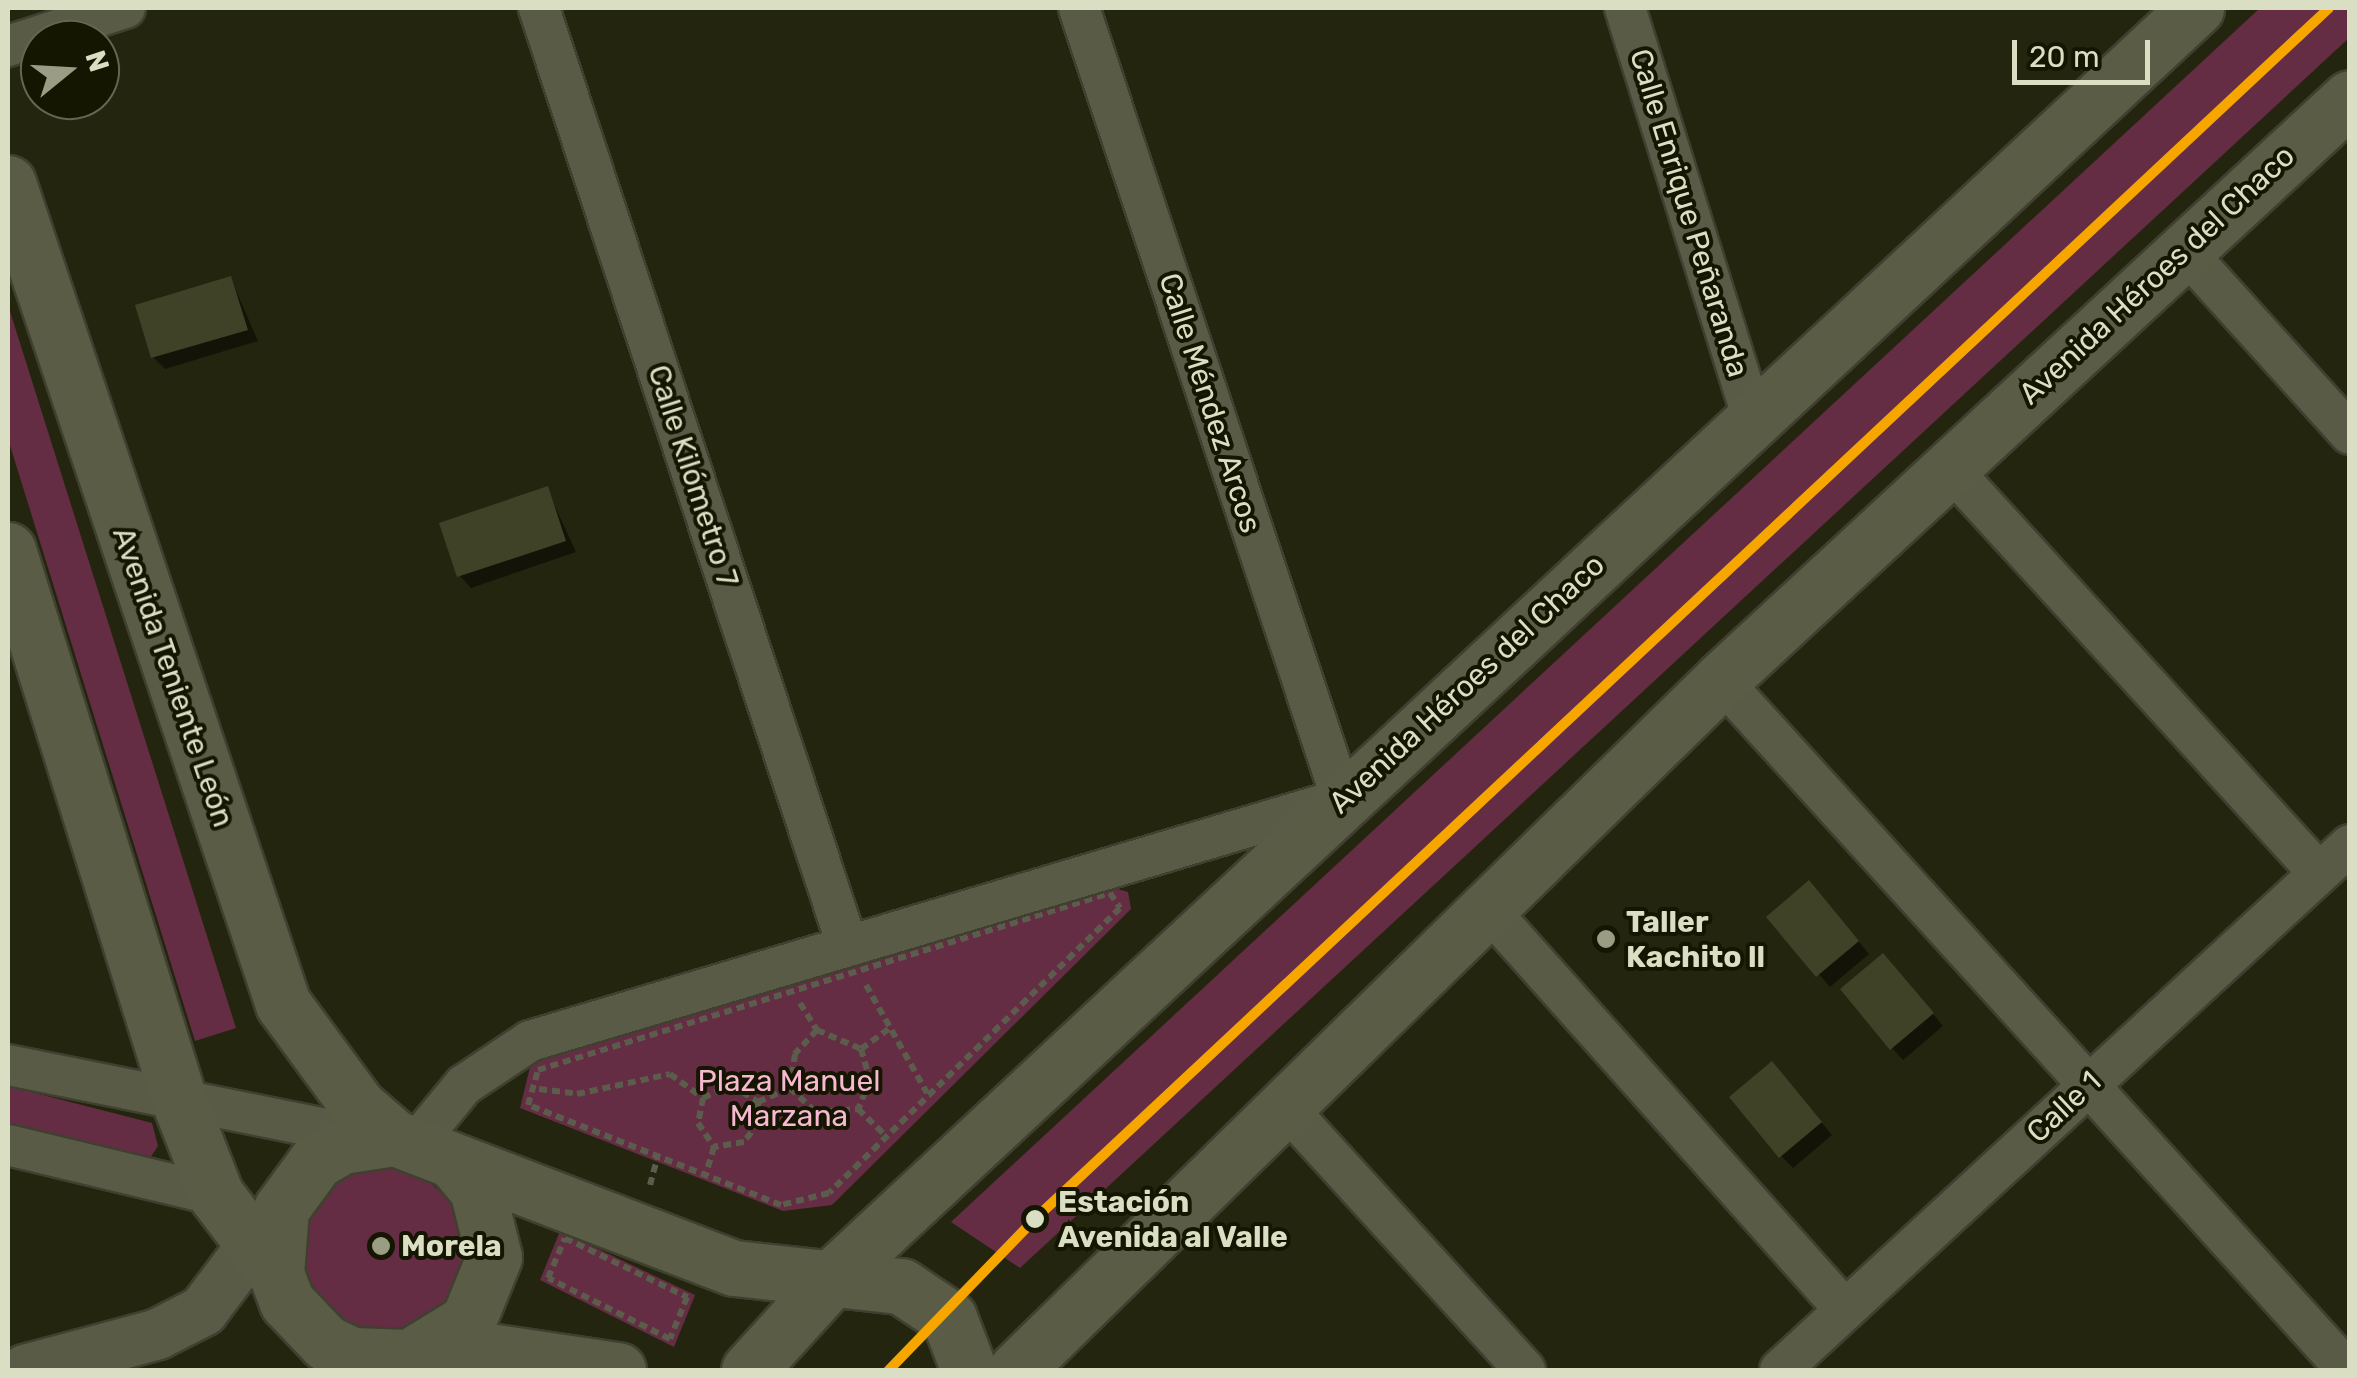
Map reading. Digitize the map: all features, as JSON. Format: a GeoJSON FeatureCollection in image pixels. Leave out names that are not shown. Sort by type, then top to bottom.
{"type":"FeatureCollection","features":[{"type":"Feature","properties":{"kind":"main road","name":"Avenida Héroes del Chaco"},"geometry":{"type":"LineString","coordinates":[[749,1370],[797,1319],[854,1277],[1342,799],[2194,8]]}},
{"type":"Feature","properties":{"kind":"main road","name":"Avenida Héroes del Chaco"},"geometry":{"type":"LineString","coordinates":[[1016,1370],[1282,1102],[1488,909],[1721,680],[2350,98]]}},
{"type":"Feature","properties":{"kind":"main road","name":"Avenida Teniente León"},"geometry":{"type":"LineString","coordinates":[[8,183],[282,1004],[358,1106],[409,1145]]}},
{"type":"Feature","properties":{"kind":"main road"},"geometry":{"type":"LineString","coordinates":[[8,550],[180,1103],[216,1195],[264,1260],[287,1302],[326,1343],[352,1355],[618,1370]]}},
{"type":"Feature","properties":{"kind":"main road"},"geometry":{"type":"LineString","coordinates":[[408,1357],[468,1322],[494,1256],[484,1205],[409,1145]]}},
{"type":"Feature","properties":{"kind":"main road"},"geometry":{"type":"LineString","coordinates":[[264,1260],[295,1183],[342,1146],[409,1145],[734,1268],[854,1277],[928,1298],[992,1370]]}},
{"type":"Feature","properties":{"kind":"main road"},"geometry":{"type":"LineString","coordinates":[[949,1318],[969,1370]]}},
{"type":"Feature","properties":{"kind":"main road"},"geometry":{"type":"LineString","coordinates":[[777,1370],[797,1319]]}},
{"type":"Feature","properties":{"kind":"street"},"geometry":{"type":"LineString","coordinates":[[8,46],[125,8]]}},
{"type":"Feature","properties":{"kind":"street","name":"Calle Kilómetro 7"},"geometry":{"type":"LineString","coordinates":[[539,8],[852,958]]}},
{"type":"Feature","properties":{"kind":"street","name":"Calle Méndez Arcos"},"geometry":{"type":"LineString","coordinates":[[1079,8],[1342,799]]}},
{"type":"Feature","properties":{"kind":"street","name":"Calle Enrique Peñaranda"},"geometry":{"type":"LineString","coordinates":[[1624,8],[1754,419]]}},
{"type":"Feature","properties":{"kind":"street"},"geometry":{"type":"LineString","coordinates":[[2183,249],[2350,434]]}},
{"type":"Feature","properties":{"kind":"street"},"geometry":{"type":"LineString","coordinates":[[1949,467],[2319,873]]}},
{"type":"Feature","properties":{"kind":"street"},"geometry":{"type":"LineString","coordinates":[[1721,680],[2084,1090],[2348,1370]]}},
{"type":"Feature","properties":{"kind":"street"},"geometry":{"type":"LineString","coordinates":[[8,1065],[180,1103],[409,1145],[464,1084],[530,1041],[852,958],[1342,799]]}},
{"type":"Feature","properties":{"kind":"street","name":"Calle 1"},"geometry":{"type":"LineString","coordinates":[[1780,1370],[2350,845]]}},
{"type":"Feature","properties":{"kind":"street"},"geometry":{"type":"LineString","coordinates":[[1488,909],[1846,1310]]}},
{"type":"Feature","properties":{"kind":"street"},"geometry":{"type":"LineString","coordinates":[[1282,1102],[1524,1370]]}},
{"type":"Feature","properties":{"kind":"street"},"geometry":{"type":"LineString","coordinates":[[8,1145],[216,1195]]}},
{"type":"Feature","properties":{"kind":"street"},"geometry":{"type":"LineString","coordinates":[[25,1370],[158,1334],[204,1311],[264,1260]]}},
{"type":"Feature","properties":{"kind":"path"},"geometry":{"type":"LineString","coordinates":[[1120,896],[1120,908],[829,1192],[781,1205],[528,1106],[538,1070],[793,992],[852,958],[1120,896]]}},
{"type":"Feature","properties":{"kind":"path"},"geometry":{"type":"LineString","coordinates":[[852,958],[927,1093]]}},
{"type":"Feature","properties":{"kind":"path"},"geometry":{"type":"LineString","coordinates":[[793,992],[816,1030],[861,1049]]}},
{"type":"Feature","properties":{"kind":"path"},"geometry":{"type":"LineString","coordinates":[[861,1049],[890,1028]]}},
{"type":"Feature","properties":{"kind":"path"},"geometry":{"type":"LineString","coordinates":[[790,1088],[795,1054],[816,1030]]}},
{"type":"Feature","properties":{"kind":"path"},"geometry":{"type":"LineString","coordinates":[[858,1109],[870,1080],[861,1049]]}},
{"type":"Feature","properties":{"kind":"path"},"geometry":{"type":"LineString","coordinates":[[532,1088],[577,1094],[670,1074],[703,1098]]}},
{"type":"Feature","properties":{"kind":"path"},"geometry":{"type":"LineString","coordinates":[[703,1098],[731,1085],[758,1102]]}},
{"type":"Feature","properties":{"kind":"path"},"geometry":{"type":"LineString","coordinates":[[790,1088],[816,1112],[858,1109],[885,1135]]}},
{"type":"Feature","properties":{"kind":"path"},"geometry":{"type":"LineString","coordinates":[[758,1102],[790,1088]]}},
{"type":"Feature","properties":{"kind":"path"},"geometry":{"type":"LineString","coordinates":[[703,1098],[698,1123],[714,1146]]}},
{"type":"Feature","properties":{"kind":"path"},"geometry":{"type":"LineString","coordinates":[[714,1146],[744,1142],[759,1122],[758,1102]]}},
{"type":"Feature","properties":{"kind":"path"},"geometry":{"type":"LineString","coordinates":[[705,1176],[714,1146]]}},
{"type":"Feature","properties":{"kind":"path"},"geometry":{"type":"LineString","coordinates":[[565,1238],[687,1297],[670,1339],[548,1278],[565,1238]]}},
{"type":"Feature","properties":{"kind":"green space"},"geometry":{"type":"Polygon","coordinates":[[[2260,8],[2349,8],[2349,38],[1020,1268],[951,1222],[2260,8]]]}},
{"type":"Feature","properties":{"kind":"green space"},"geometry":{"type":"Polygon","coordinates":[[[8,305],[236,1028],[195,1041],[8,439],[8,305]]]}},
{"type":"Feature","properties":{"kind":"green space","name":"Plaza Manuel Marzana"},"geometry":{"type":"Polygon","coordinates":[[[1114,888],[1128,892],[1131,909],[832,1205],[783,1211],[520,1108],[531,1063],[1114,888]]]}},
{"type":"Feature","properties":{"kind":"green space"},"geometry":{"type":"Polygon","coordinates":[[[8,1086],[152,1123],[158,1146],[146,1164],[8,1127],[8,1086]]]}},
{"type":"Feature","properties":{"kind":"green space"},"geometry":{"type":"Polygon","coordinates":[[[383,1168],[414,1174],[440,1192],[458,1218],[464,1249],[458,1280],[440,1306],[414,1324],[383,1330],[352,1324],[326,1306],[308,1280],[302,1249],[308,1218],[326,1192],[352,1174],[383,1168]]]}},
{"type":"Feature","properties":{"kind":"green space"},"geometry":{"type":"Polygon","coordinates":[[[560,1231],[695,1295],[674,1347],[540,1280],[560,1231]]]}},
{"type":"Feature","properties":{"kind":"building"},"geometry":{"type":"Polygon","coordinates":[[[231,276],[248,330],[151,358],[135,305],[231,276]]]}},
{"type":"Feature","properties":{"kind":"building"},"geometry":{"type":"Polygon","coordinates":[[[548,486],[566,541],[457,577],[439,523],[548,486]]]}},
{"type":"Feature","properties":{"kind":"building"},"geometry":{"type":"Polygon","coordinates":[[[1809,880],[1859,941],[1816,977],[1766,917],[1809,880]]]}},
{"type":"Feature","properties":{"kind":"building"},"geometry":{"type":"Polygon","coordinates":[[[1883,953],[1934,1013],[1890,1050],[1840,989],[1883,953]]]}},
{"type":"Feature","properties":{"kind":"building"},"geometry":{"type":"Polygon","coordinates":[[[1772,1061],[1822,1122],[1779,1158],[1729,1097],[1772,1061]]]}},
{"type":"Feature","properties":{"kind":"transit line"},"geometry":{"type":"LineString","coordinates":[[889,1370],[1037,1217],[2329,8]]}},
{"type":"Feature","properties":{"kind":"place","name":"Taller Kachito ll"},"geometry":{"type":"Point","coordinates":[1606,939]}},
{"type":"Feature","properties":{"kind":"place","name":"Estación Avenida al Valle"},"geometry":{"type":"Point","coordinates":[1035,1219]}},
{"type":"Feature","properties":{"kind":"place","name":"Morela"},"geometry":{"type":"Point","coordinates":[381,1246]}}]}
